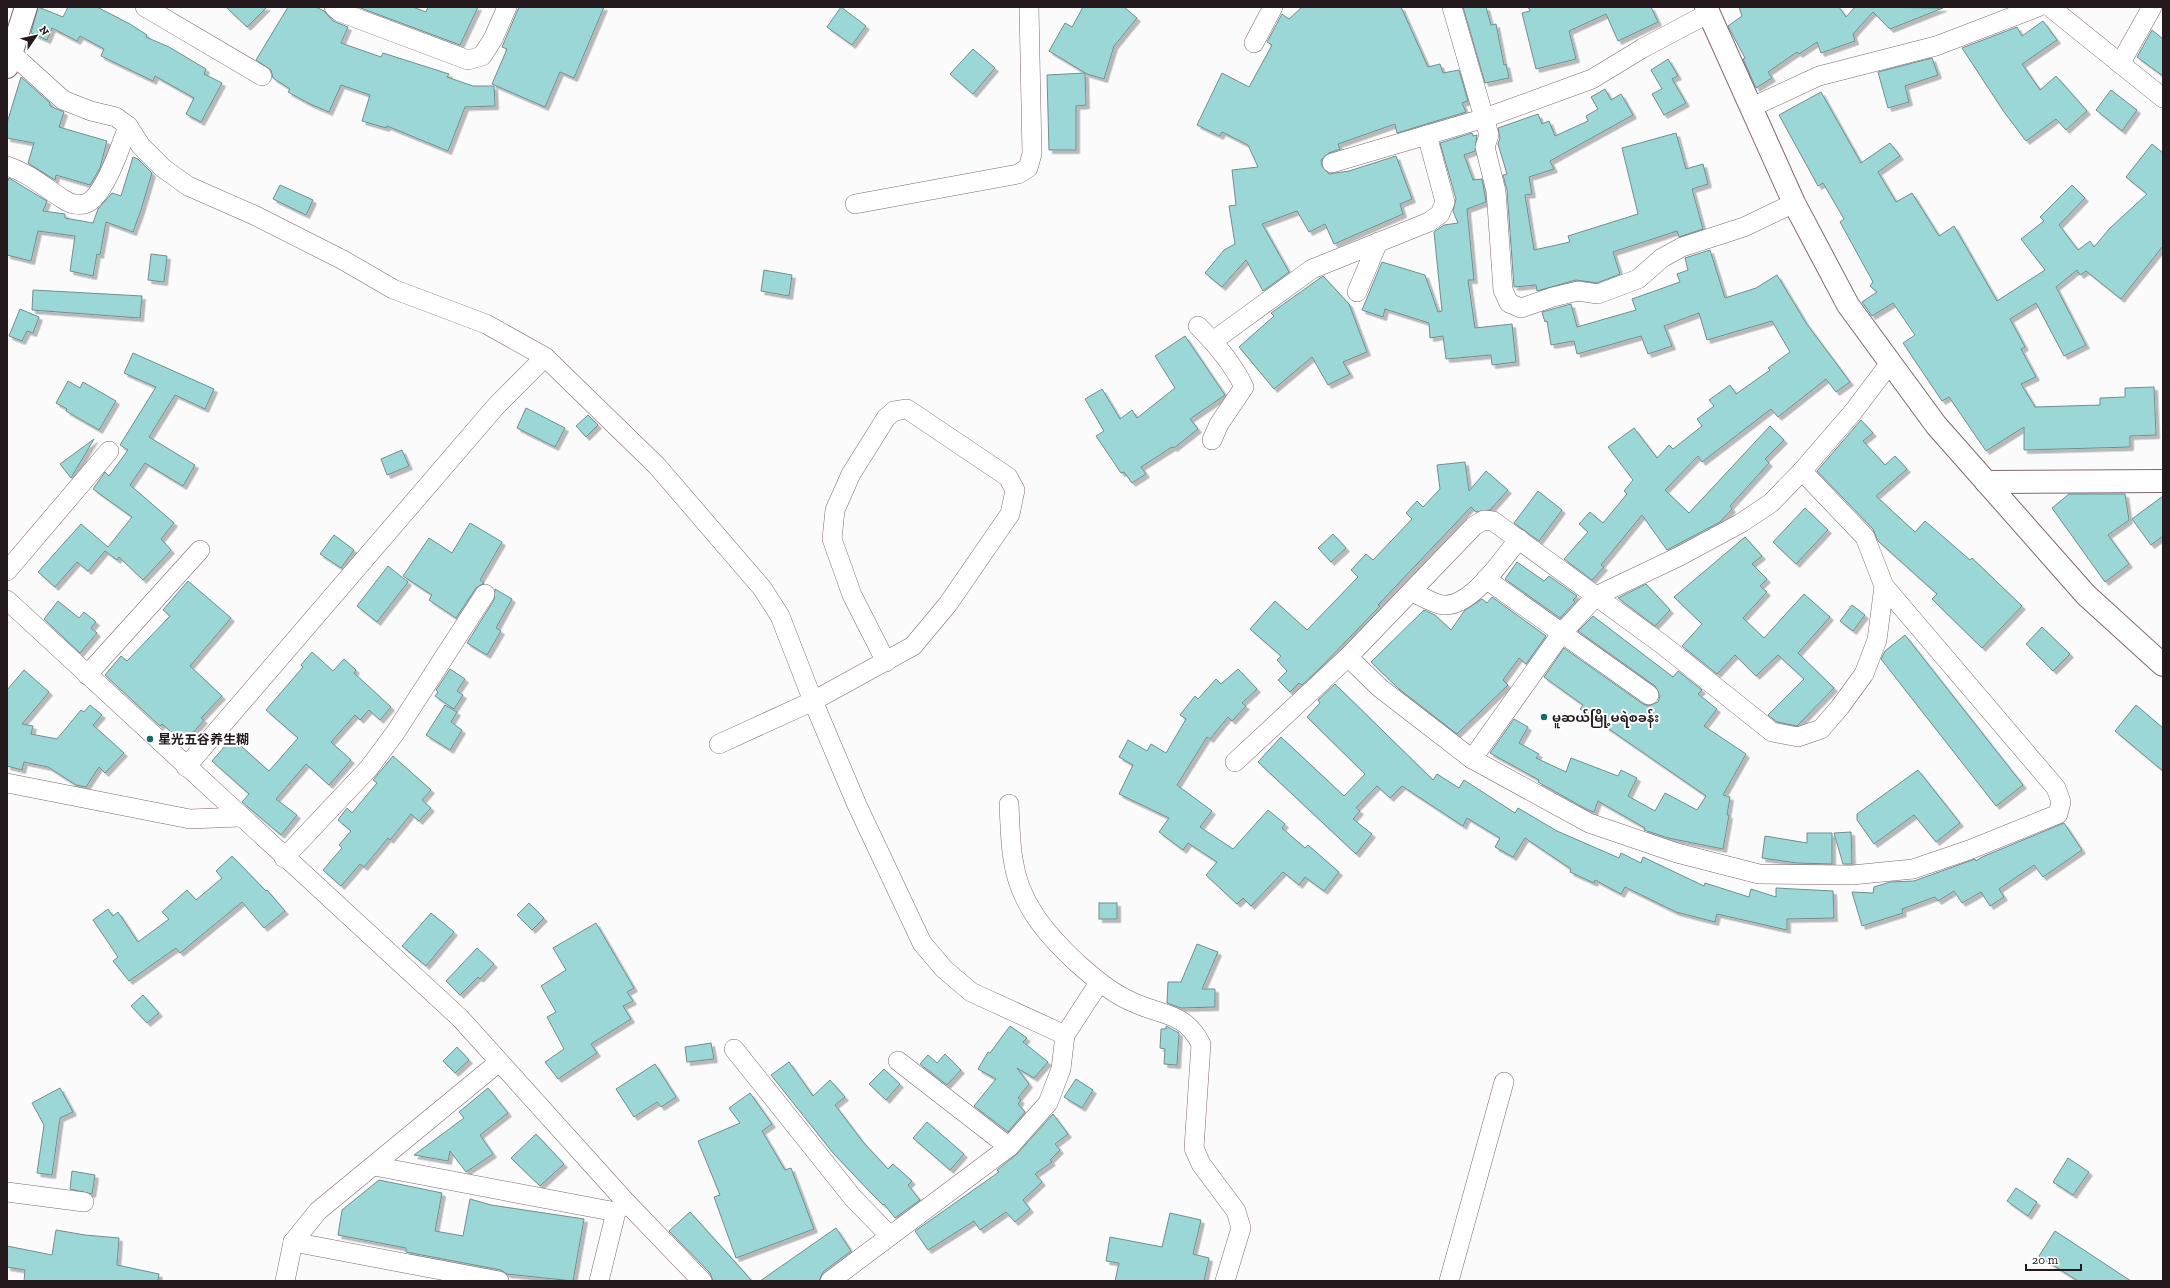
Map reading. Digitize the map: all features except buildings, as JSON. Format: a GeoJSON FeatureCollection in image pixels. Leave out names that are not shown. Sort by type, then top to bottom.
{"type":"FeatureCollection","features":[{"type":"Feature","properties":{"kind":"main road"},"geometry":{"type":"LineString","coordinates":[[9,60],[26,7]]}},
{"type":"Feature","properties":{"kind":"main road"},"geometry":{"type":"LineString","coordinates":[[1707,10],[1794,202],[1848,305],[1936,426],[2086,595],[2163,665]]}},
{"type":"Feature","properties":{"kind":"main road"},"geometry":{"type":"LineString","coordinates":[[1986,482],[2163,481]]}},
{"type":"Feature","properties":{"kind":"street"},"geometry":{"type":"LineString","coordinates":[[145,7],[262,76]]}},
{"type":"Feature","properties":{"kind":"street"},"geometry":{"type":"LineString","coordinates":[[334,7],[340,12],[468,60],[482,56],[493,39],[507,7]]}},
{"type":"Feature","properties":{"kind":"street"},"geometry":{"type":"LineString","coordinates":[[855,204],[1018,174],[1028,168],[1032,154],[1029,7]]}},
{"type":"Feature","properties":{"kind":"street"},"geometry":{"type":"LineString","coordinates":[[1254,43],[1273,7]]}},
{"type":"Feature","properties":{"kind":"street"},"geometry":{"type":"LineString","coordinates":[[1452,7],[1489,135],[1485,147],[1496,191],[1502,290],[1509,303],[1521,308],[1553,297],[1578,291],[1598,294],[1638,279],[1662,258],[1682,247],[1744,227],[1794,202]]}},
{"type":"Feature","properties":{"kind":"street"},"geometry":{"type":"LineString","coordinates":[[1752,107],[1819,76],[1936,46],[2038,7]]}},
{"type":"Feature","properties":{"kind":"street"},"geometry":{"type":"LineString","coordinates":[[2050,7],[2163,98]]}},
{"type":"Feature","properties":{"kind":"street"},"geometry":{"type":"LineString","coordinates":[[2120,64],[2152,7]]}},
{"type":"Feature","properties":{"kind":"street"},"geometry":{"type":"LineString","coordinates":[[1332,163],[1485,118],[1592,79],[1707,10]]}},
{"type":"Feature","properties":{"kind":"street"},"geometry":{"type":"LineString","coordinates":[[9,60],[63,100],[91,111],[116,117],[128,126],[141,146],[163,168],[188,186],[261,218],[343,260],[393,289],[486,324],[545,357],[657,466],[762,588],[780,616],[813,701],[857,805],[922,943],[944,969],[971,992],[1065,1035]]}},
{"type":"Feature","properties":{"kind":"street"},"geometry":{"type":"LineString","coordinates":[[7,166],[42,183],[64,200],[78,205],[88,203],[98,192],[113,165],[128,126]]}},
{"type":"Feature","properties":{"kind":"street"},"geometry":{"type":"LineString","coordinates":[[1213,341],[1312,269],[1429,222],[1440,214],[1445,202],[1427,135]]}},
{"type":"Feature","properties":{"kind":"street"},"geometry":{"type":"LineString","coordinates":[[1357,292],[1378,242]]}},
{"type":"Feature","properties":{"kind":"street"},"geometry":{"type":"LineString","coordinates":[[1198,326],[1213,341],[1238,374],[1244,387],[1219,424],[1212,440]]}},
{"type":"Feature","properties":{"kind":"street"},"geometry":{"type":"LineString","coordinates":[[186,767],[497,405],[545,357]]}},
{"type":"Feature","properties":{"kind":"street"},"geometry":{"type":"LineString","coordinates":[[1472,759],[1561,634],[1596,596],[1680,556],[1741,523],[1771,503],[1802,471],[1853,412],[1890,362]]}},
{"type":"Feature","properties":{"kind":"street"},"geometry":{"type":"LineString","coordinates":[[719,744],[813,701],[886,662],[913,646],[948,604],[1010,514],[1015,490],[1008,478],[907,409],[894,410],[886,418],[851,474],[834,510],[832,539],[852,595],[886,662]]}},
{"type":"Feature","properties":{"kind":"street"},"geometry":{"type":"LineString","coordinates":[[7,571],[109,451]]}},
{"type":"Feature","properties":{"kind":"street"},"geometry":{"type":"LineString","coordinates":[[1348,657],[1380,688],[1472,759],[1589,823],[1677,853],[1759,874],[1852,875],[1913,868],[1969,850],[2058,814],[2061,802],[2056,788],[1884,586],[1865,537],[1802,471]]}},
{"type":"Feature","properties":{"kind":"street"},"geometry":{"type":"LineString","coordinates":[[1235,762],[1348,657],[1474,526],[1484,520],[1494,521],[1663,645],[1772,732],[1798,737],[1821,729],[1864,674],[1877,640],[1884,586]]}},
{"type":"Feature","properties":{"kind":"street"},"geometry":{"type":"LineString","coordinates":[[1412,592],[1443,605],[1459,603],[1486,579],[1519,539]]}},
{"type":"Feature","properties":{"kind":"street"},"geometry":{"type":"LineString","coordinates":[[87,675],[200,550]]}},
{"type":"Feature","properties":{"kind":"street"},"geometry":{"type":"LineString","coordinates":[[1486,579],[1561,634],[1649,695]]}},
{"type":"Feature","properties":{"kind":"street"},"geometry":{"type":"LineString","coordinates":[[284,858],[369,768],[395,733],[485,594]]}},
{"type":"Feature","properties":{"kind":"street"},"geometry":{"type":"LineString","coordinates":[[7,600],[284,858],[460,1018],[621,1207],[702,1281]]}},
{"type":"Feature","properties":{"kind":"street"},"geometry":{"type":"LineString","coordinates":[[7,783],[190,819],[240,817]]}},
{"type":"Feature","properties":{"kind":"street"},"geometry":{"type":"LineString","coordinates":[[1009,804],[1013,860],[1027,905],[1052,940],[1099,983],[1136,1004],[1183,1021],[1194,1032],[1201,1044],[1194,1148],[1201,1164],[1236,1211],[1241,1228],[1225,1281]]}},
{"type":"Feature","properties":{"kind":"street"},"geometry":{"type":"LineString","coordinates":[[830,1281],[1009,1146],[1048,1103],[1061,1069],[1065,1035],[1099,983]]}},
{"type":"Feature","properties":{"kind":"street"},"geometry":{"type":"LineString","coordinates":[[734,1049],[853,1198],[890,1236]]}},
{"type":"Feature","properties":{"kind":"street"},"geometry":{"type":"LineString","coordinates":[[898,1061],[1009,1146]]}},
{"type":"Feature","properties":{"kind":"street"},"geometry":{"type":"LineString","coordinates":[[285,1281],[293,1242],[318,1211],[499,1062]]}},
{"type":"Feature","properties":{"kind":"street"},"geometry":{"type":"LineString","coordinates":[[1449,1281],[1504,1082]]}},
{"type":"Feature","properties":{"kind":"street"},"geometry":{"type":"LineString","coordinates":[[374,1166],[621,1207]]}},
{"type":"Feature","properties":{"kind":"street"},"geometry":{"type":"LineString","coordinates":[[7,1192],[84,1202]]}},
{"type":"Feature","properties":{"kind":"street"},"geometry":{"type":"LineString","coordinates":[[598,1281],[621,1207]]}},
{"type":"Feature","properties":{"kind":"street"},"geometry":{"type":"LineString","coordinates":[[293,1242],[499,1281]]}},
{"type":"Feature","properties":{"kind":"place","name":"မူဆယ်မြို့မရဲစခန်း"},"geometry":{"type":"Point","coordinates":[1544,717]}},
{"type":"Feature","properties":{"kind":"place","name":"星光五谷养生糊"},"geometry":{"type":"Point","coordinates":[150,739]}}]}
